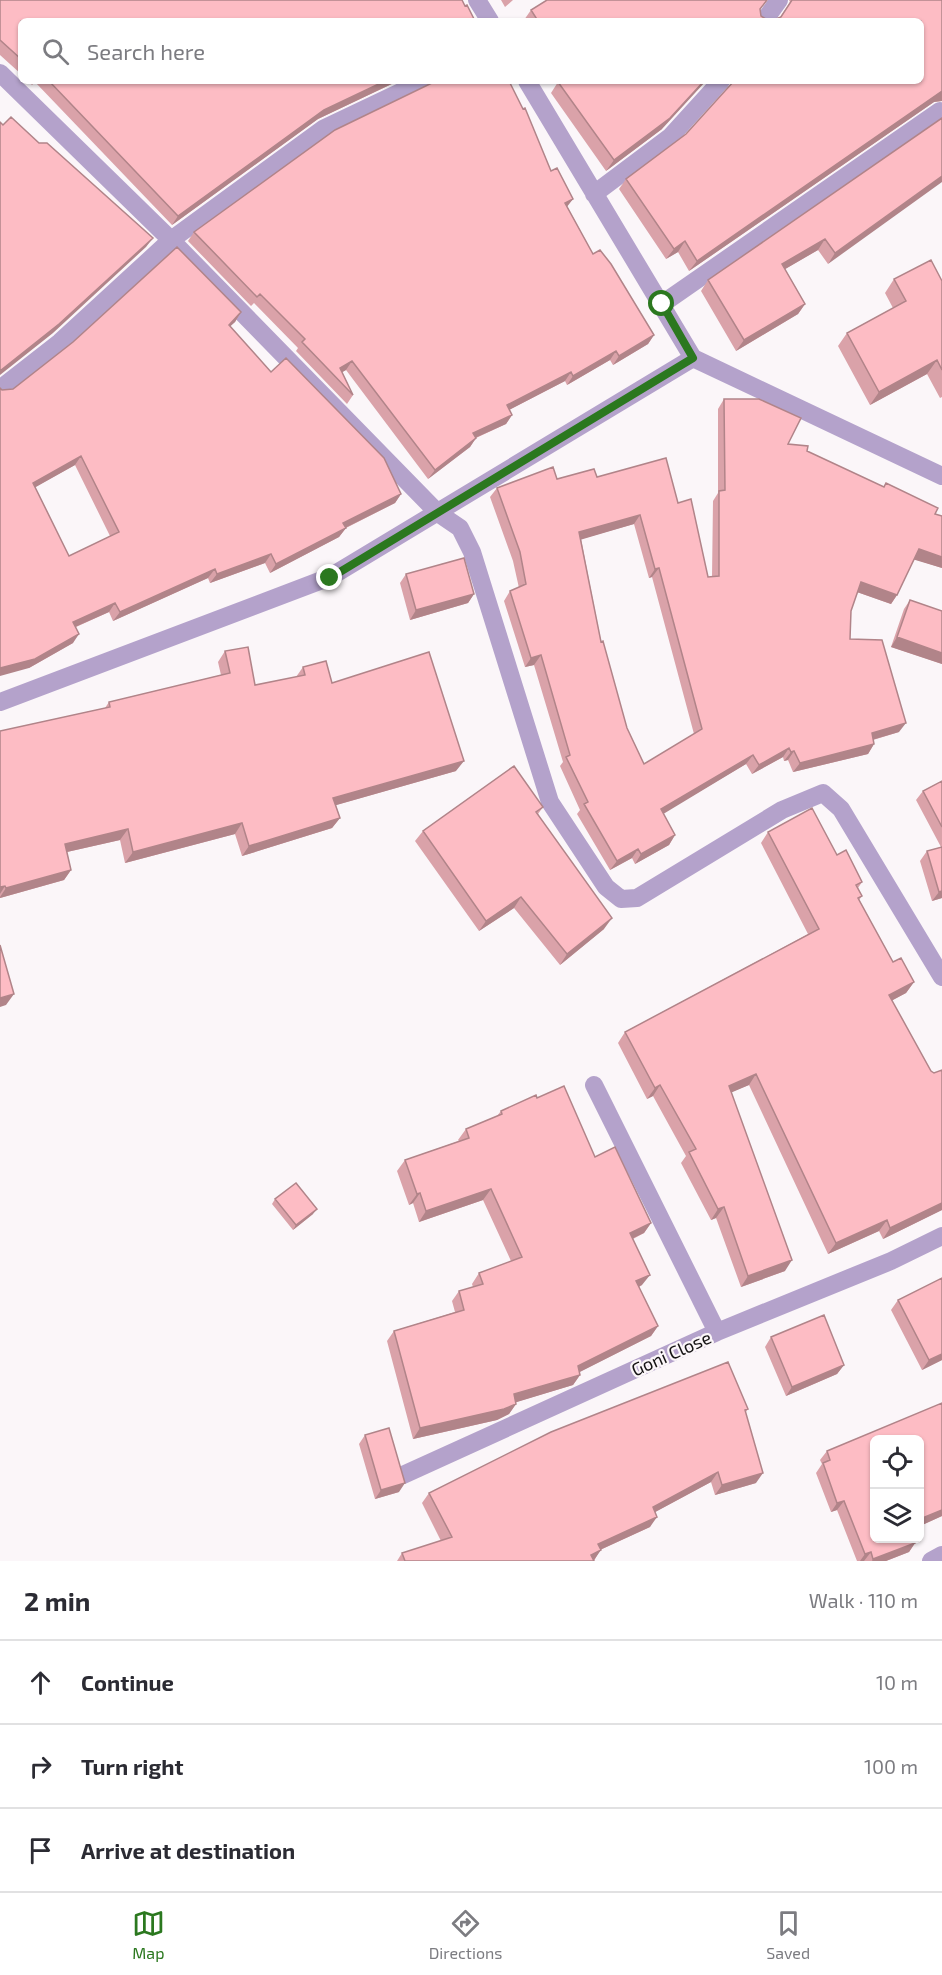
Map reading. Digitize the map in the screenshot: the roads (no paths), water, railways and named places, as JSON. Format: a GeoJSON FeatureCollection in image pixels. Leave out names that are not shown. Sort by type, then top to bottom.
{"type":"FeatureCollection","features":[{"type":"Feature","properties":{"kind":"street"},"geometry":{"type":"LineString","coordinates":[[477,0],[488,18]]}},
{"type":"Feature","properties":{"kind":"street"},"geometry":{"type":"LineString","coordinates":[[766,18],[779,0]]}},
{"type":"Feature","properties":{"kind":"street"},"geometry":{"type":"LineString","coordinates":[[0,73],[171,240],[438,513],[459,528],[472,552],[549,802],[606,887],[621,899],[637,898],[782,810],[823,793],[841,809],[942,977]]}},
{"type":"Feature","properties":{"kind":"street"},"geometry":{"type":"LineString","coordinates":[[0,389],[60,342],[171,240],[323,129],[418,84]]}},
{"type":"Feature","properties":{"kind":"street"},"geometry":{"type":"LineString","coordinates":[[529,84],[693,358],[942,476]]}},
{"type":"Feature","properties":{"kind":"street"},"geometry":{"type":"LineString","coordinates":[[594,194],[670,137],[718,84]]}},
{"type":"Feature","properties":{"kind":"street"},"geometry":{"type":"LineString","coordinates":[[662,304],[940,111]]}},
{"type":"Feature","properties":{"kind":"street"},"geometry":{"type":"LineString","coordinates":[[0,702],[330,578],[693,358]]}},
{"type":"Feature","properties":{"kind":"street"},"geometry":{"type":"LineString","coordinates":[[594,1085],[717,1332]]}},
{"type":"Feature","properties":{"kind":"street","name":"Goni Close"},"geometry":{"type":"LineString","coordinates":[[403,1475],[717,1332],[891,1260],[942,1236]]}},
{"type":"Feature","properties":{"kind":"street"},"geometry":{"type":"LineString","coordinates":[[931,1561],[942,1555]]}}]}
